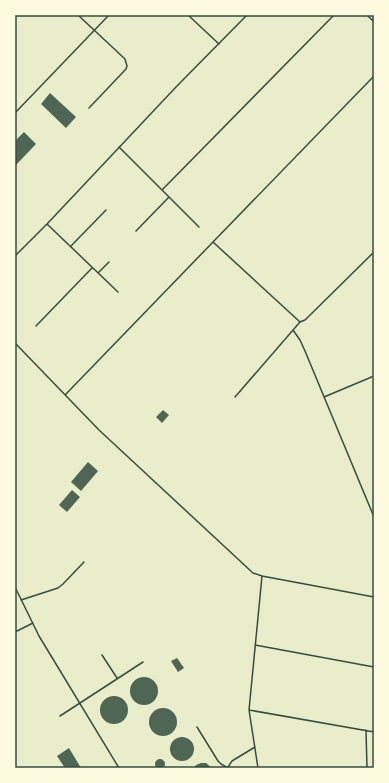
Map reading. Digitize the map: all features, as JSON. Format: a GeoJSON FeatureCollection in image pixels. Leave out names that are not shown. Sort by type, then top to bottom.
{"type":"FeatureCollection","features":[{"type":"Feature","properties":{"kind":"lane"},"geometry":{"type":"LineString","coordinates":[[78,15],[125,59],[127,66],[126,69],[89,108]]}},
{"type":"Feature","properties":{"kind":"lane"},"geometry":{"type":"LineString","coordinates":[[15,113],[109,15]]}},
{"type":"Feature","properties":{"kind":"lane"},"geometry":{"type":"LineString","coordinates":[[188,15],[219,44]]}},
{"type":"Feature","properties":{"kind":"lane"},"geometry":{"type":"LineString","coordinates":[[15,256],[48,224],[119,147],[247,15]]}},
{"type":"Feature","properties":{"kind":"lane"},"geometry":{"type":"LineString","coordinates":[[162,190],[334,15]]}},
{"type":"Feature","properties":{"kind":"lane"},"geometry":{"type":"LineString","coordinates":[[367,15],[374,22]]}},
{"type":"Feature","properties":{"kind":"lane"},"geometry":{"type":"LineString","coordinates":[[66,394],[374,76]]}},
{"type":"Feature","properties":{"kind":"lane"},"geometry":{"type":"LineString","coordinates":[[119,147],[199,227]]}},
{"type":"Feature","properties":{"kind":"lane"},"geometry":{"type":"LineString","coordinates":[[136,231],[169,197]]}},
{"type":"Feature","properties":{"kind":"lane"},"geometry":{"type":"LineString","coordinates":[[71,246],[106,210]]}},
{"type":"Feature","properties":{"kind":"lane"},"geometry":{"type":"LineString","coordinates":[[48,224],[118,292]]}},
{"type":"Feature","properties":{"kind":"lane"},"geometry":{"type":"LineString","coordinates":[[213,242],[300,322]]}},
{"type":"Feature","properties":{"kind":"lane"},"geometry":{"type":"LineString","coordinates":[[235,397],[300,322],[305,320],[374,252]]}},
{"type":"Feature","properties":{"kind":"lane"},"geometry":{"type":"LineString","coordinates":[[98,273],[109,262]]}},
{"type":"Feature","properties":{"kind":"lane"},"geometry":{"type":"LineString","coordinates":[[36,326],[92,268]]}},
{"type":"Feature","properties":{"kind":"lane"},"geometry":{"type":"LineString","coordinates":[[293,330],[300,340],[374,517]]}},
{"type":"Feature","properties":{"kind":"lane"},"geometry":{"type":"LineString","coordinates":[[15,343],[66,394],[99,430],[253,573],[374,597]]}},
{"type":"Feature","properties":{"kind":"lane"},"geometry":{"type":"LineString","coordinates":[[324,398],[374,376]]}},
{"type":"Feature","properties":{"kind":"lane"},"geometry":{"type":"LineString","coordinates":[[21,600],[58,588],[84,562]]}},
{"type":"Feature","properties":{"kind":"lane"},"geometry":{"type":"LineString","coordinates":[[258,768],[248,710],[262,576]]}},
{"type":"Feature","properties":{"kind":"lane"},"geometry":{"type":"LineString","coordinates":[[15,587],[49,654],[80,702],[119,768]]}},
{"type":"Feature","properties":{"kind":"lane"},"geometry":{"type":"LineString","coordinates":[[15,632],[33,623]]}},
{"type":"Feature","properties":{"kind":"lane"},"geometry":{"type":"LineString","coordinates":[[255,645],[374,667]]}},
{"type":"Feature","properties":{"kind":"lane"},"geometry":{"type":"LineString","coordinates":[[102,654],[117,678]]}},
{"type":"Feature","properties":{"kind":"lane"},"geometry":{"type":"LineString","coordinates":[[60,716],[143,662]]}},
{"type":"Feature","properties":{"kind":"lane"},"geometry":{"type":"LineString","coordinates":[[248,710],[374,732]]}},
{"type":"Feature","properties":{"kind":"lane"},"geometry":{"type":"LineString","coordinates":[[197,727],[218,761],[228,768],[232,761],[255,747]]}},
{"type":"Feature","properties":{"kind":"lane"},"geometry":{"type":"LineString","coordinates":[[366,730],[367,768]]}},
{"type":"Feature","properties":{"kind":"building"},"geometry":{"type":"Polygon","coordinates":[[[50,93],[76,117],[66,128],[41,104],[50,93]]]}},
{"type":"Feature","properties":{"kind":"building"},"geometry":{"type":"Polygon","coordinates":[[[24,132],[36,144],[15,166],[15,141],[24,132]]]}},
{"type":"Feature","properties":{"kind":"building"},"geometry":{"type":"Polygon","coordinates":[[[163,410],[169,415],[162,423],[156,417],[163,410]]]}},
{"type":"Feature","properties":{"kind":"building"},"geometry":{"type":"Polygon","coordinates":[[[88,462],[98,471],[81,491],[71,482],[88,462]]]}},
{"type":"Feature","properties":{"kind":"building"},"geometry":{"type":"Polygon","coordinates":[[[72,490],[80,497],[67,512],[59,505],[72,490]]]}},
{"type":"Feature","properties":{"kind":"building"},"geometry":{"type":"Polygon","coordinates":[[[177,658],[184,668],[178,672],[171,661],[177,658]]]}},
{"type":"Feature","properties":{"kind":"building"},"geometry":{"type":"Polygon","coordinates":[[[144,677],[154,681],[158,691],[154,701],[144,705],[134,701],[130,691],[134,681],[144,677]]]}},
{"type":"Feature","properties":{"kind":"building"},"geometry":{"type":"Polygon","coordinates":[[[114,696],[124,700],[128,710],[124,720],[114,724],[104,720],[100,710],[104,700],[114,696]]]}},
{"type":"Feature","properties":{"kind":"building"},"geometry":{"type":"Polygon","coordinates":[[[163,708],[173,712],[177,722],[173,732],[163,736],[153,732],[149,722],[153,712],[163,708]]]}},
{"type":"Feature","properties":{"kind":"building"},"geometry":{"type":"Polygon","coordinates":[[[182,737],[191,740],[194,749],[191,758],[182,761],[173,758],[170,749],[173,740],[182,737]]]}},
{"type":"Feature","properties":{"kind":"building"},"geometry":{"type":"Polygon","coordinates":[[[69,748],[81,768],[65,768],[57,756],[69,748]]]}},
{"type":"Feature","properties":{"kind":"building"},"geometry":{"type":"Polygon","coordinates":[[[158,759],[162,759],[164,760],[164,768],[158,769],[155,766],[155,762],[158,759]]]}},
{"type":"Feature","properties":{"kind":"building"},"geometry":{"type":"Polygon","coordinates":[[[201,763],[206,763],[212,768],[193,768],[201,763]]]}}]}
